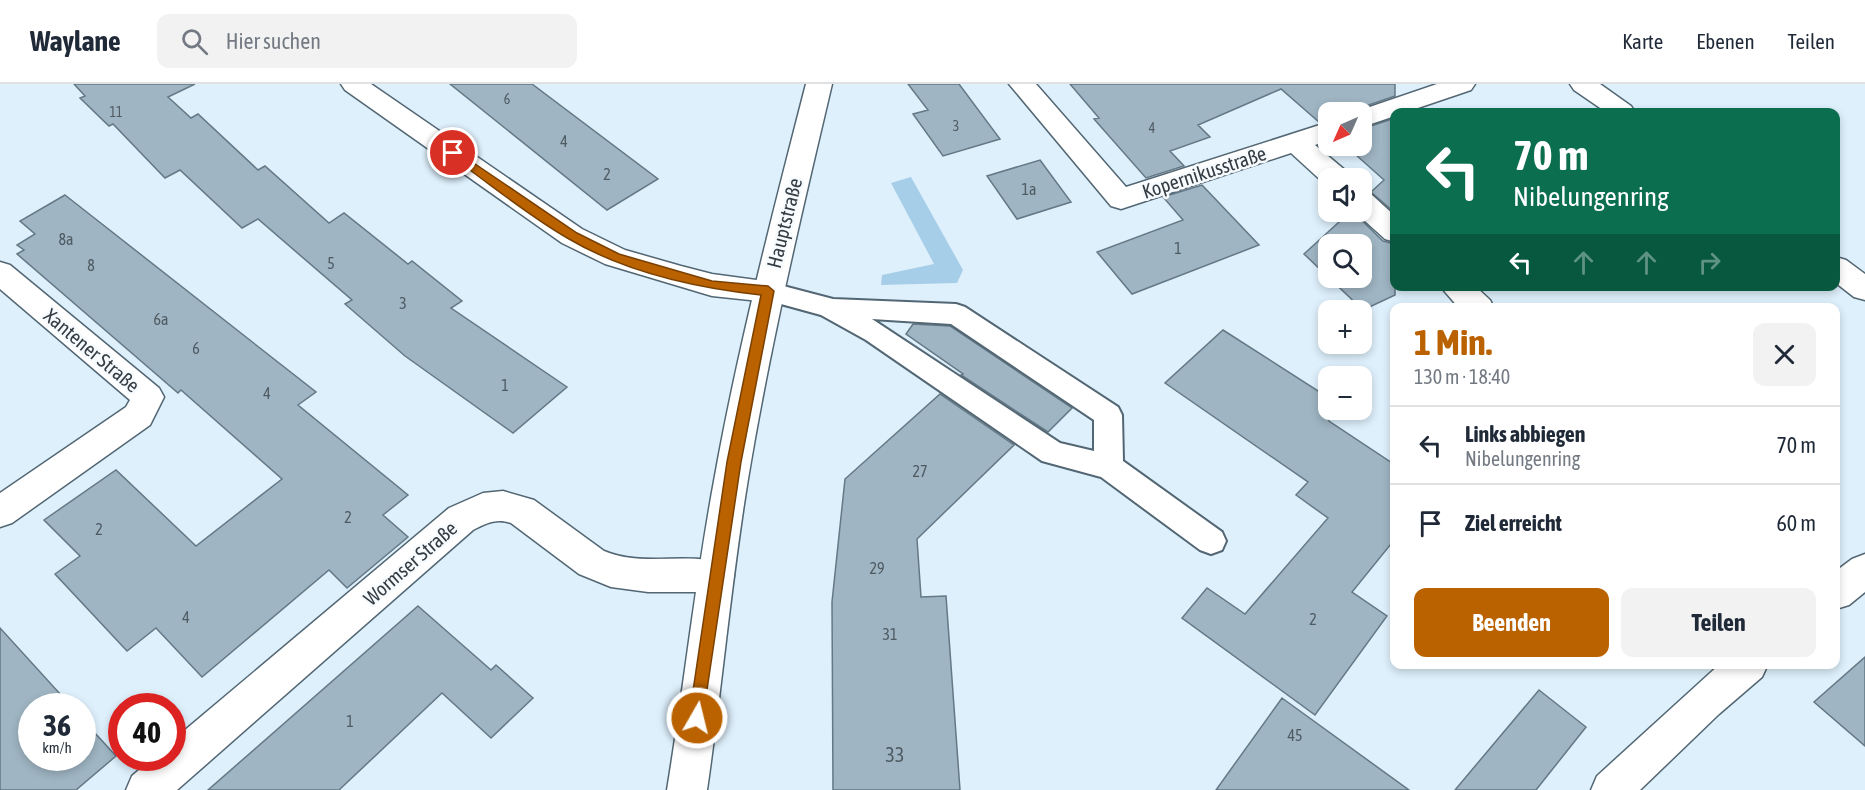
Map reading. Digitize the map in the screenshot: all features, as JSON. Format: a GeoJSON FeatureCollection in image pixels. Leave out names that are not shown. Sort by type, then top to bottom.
{"type":"FeatureCollection","features":[{"type":"Feature","properties":{"kind":"street"},"geometry":{"type":"LineString","coordinates":[[354,84],[573,236],[615,257],[712,285],[768,291]]}},
{"type":"Feature","properties":{"kind":"street","name":"Hauptstraße"},"geometry":{"type":"LineString","coordinates":[[687,790],[716,576],[738,438],[768,291],[819,84]]}},
{"type":"Feature","properties":{"kind":"street","name":"Kopernikusstraße"},"geometry":{"type":"LineString","coordinates":[[1022,84],[1121,199],[1318,135]]}},
{"type":"Feature","properties":{"kind":"street"},"geometry":{"type":"LineString","coordinates":[[1393,108],[1462,84]]}},
{"type":"Feature","properties":{"kind":"street"},"geometry":{"type":"LineString","coordinates":[[1583,84],[1616,108]]}},
{"type":"Feature","properties":{"kind":"street"},"geometry":{"type":"LineString","coordinates":[[1372,116],[1390,109]]}},
{"type":"Feature","properties":{"kind":"street"},"geometry":{"type":"LineString","coordinates":[[1296,142],[1325,168]]}},
{"type":"Feature","properties":{"kind":"street"},"geometry":{"type":"LineString","coordinates":[[1372,211],[1390,227]]}},
{"type":"Feature","properties":{"kind":"street"},"geometry":{"type":"LineString","coordinates":[[1840,271],[1865,289]]}},
{"type":"Feature","properties":{"kind":"street","name":"Xantener Straße"},"geometry":{"type":"LineString","coordinates":[[0,273],[148,397],[138,416],[0,513]]}},
{"type":"Feature","properties":{"kind":"street"},"geometry":{"type":"LineString","coordinates":[[1460,291],[1474,303]]}},
{"type":"Feature","properties":{"kind":"street","name":"Wormser Straße"},"geometry":{"type":"LineString","coordinates":[[147,790],[461,519],[485,505],[501,503],[518,508],[592,562],[612,571],[716,576]]}},
{"type":"Feature","properties":{"kind":"street"},"geometry":{"type":"LineString","coordinates":[[1840,590],[1865,570]]}},
{"type":"Feature","properties":{"kind":"street"},"geometry":{"type":"LineString","coordinates":[[1611,790],[1705,701],[1743,669]]}},
{"type":"Feature","properties":{"kind":"lane"},"geometry":{"type":"LineString","coordinates":[[768,291],[829,307],[956,314],[1108,415],[1108,467]]}},
{"type":"Feature","properties":{"kind":"lane"},"geometry":{"type":"LineString","coordinates":[[829,307],[875,333],[1052,453],[1108,467],[1211,542]]}},
{"type":"Feature","properties":{"kind":"shaded area"},"geometry":{"type":"Polygon","coordinates":[[[911,177],[963,270],[957,283],[881,285],[882,275],[934,264],[891,183],[911,177]]]}},
{"type":"Feature","properties":{"kind":"building"},"geometry":{"type":"Polygon","coordinates":[[[74,84],[195,84],[168,97],[191,118],[198,114],[258,170],[265,166],[329,223],[344,213],[408,264],[412,261],[462,301],[451,308],[567,387],[513,433],[405,356],[345,304],[352,300],[258,219],[242,228],[180,170],[165,178],[113,124],[109,126],[80,98],[85,96],[74,84]]]}},
{"type":"Feature","properties":{"kind":"building"},"geometry":{"type":"Polygon","coordinates":[[[450,84],[532,84],[658,179],[607,210],[450,84]]]}},
{"type":"Feature","properties":{"kind":"building"},"geometry":{"type":"Polygon","coordinates":[[[908,84],[959,84],[1000,139],[943,156],[913,114],[928,110],[908,84]]]}},
{"type":"Feature","properties":{"kind":"building"},"geometry":{"type":"Polygon","coordinates":[[[1070,84],[1395,84],[1395,96],[1372,104],[1372,102],[1318,102],[1318,121],[1281,89],[1198,125],[1210,137],[1170,151],[1184,166],[1146,178],[1094,119],[1099,118],[1070,84]]]}},
{"type":"Feature","properties":{"kind":"building"},"geometry":{"type":"Polygon","coordinates":[[[1390,120],[1390,209],[1372,193],[1384,180],[1357,156],[1372,156],[1372,126],[1390,120]]]}},
{"type":"Feature","properties":{"kind":"building"},"geometry":{"type":"Polygon","coordinates":[[[1040,160],[1071,202],[1017,219],[987,176],[1040,160]]]}},
{"type":"Feature","properties":{"kind":"building"},"geometry":{"type":"Polygon","coordinates":[[[1202,185],[1259,245],[1132,294],[1097,252],[1183,220],[1163,197],[1202,185]]]}},
{"type":"Feature","properties":{"kind":"building"},"geometry":{"type":"Polygon","coordinates":[[[65,195],[316,392],[298,405],[408,495],[383,515],[408,537],[347,588],[329,570],[202,677],[156,628],[127,651],[55,574],[80,556],[44,520],[116,470],[196,546],[282,479],[181,390],[178,393],[17,254],[24,250],[17,245],[35,234],[20,221],[65,195]]]}},
{"type":"Feature","properties":{"kind":"building"},"geometry":{"type":"Polygon","coordinates":[[[1339,222],[1363,222],[1383,241],[1390,243],[1390,291],[1395,291],[1395,295],[1372,306],[1372,300],[1352,300],[1340,288],[1372,288],[1372,234],[1326,234],[1339,222]]]}},
{"type":"Feature","properties":{"kind":"building"},"geometry":{"type":"Polygon","coordinates":[[[1318,241],[1318,267],[1304,254],[1318,241]]]}},
{"type":"Feature","properties":{"kind":"building"},"geometry":{"type":"Polygon","coordinates":[[[913,324],[950,326],[1072,408],[1048,432],[961,375],[963,374],[906,334],[913,324]]]}},
{"type":"Feature","properties":{"kind":"building"},"geometry":{"type":"Polygon","coordinates":[[[1223,330],[1318,391],[1318,420],[1329,420],[1390,462],[1390,545],[1352,592],[1387,616],[1315,715],[1182,618],[1207,588],[1245,614],[1328,518],[1296,495],[1308,482],[1165,383],[1223,330]]]}},
{"type":"Feature","properties":{"kind":"building"},"geometry":{"type":"Polygon","coordinates":[[[940,394],[1014,445],[917,539],[921,597],[946,596],[960,790],[833,790],[832,602],[845,479],[940,394]]]}},
{"type":"Feature","properties":{"kind":"building"},"geometry":{"type":"Polygon","coordinates":[[[418,606],[491,670],[496,665],[533,698],[491,738],[442,693],[339,790],[208,790],[418,606]]]}},
{"type":"Feature","properties":{"kind":"building"},"geometry":{"type":"Polygon","coordinates":[[[0,628],[59,693],[18,693],[18,771],[96,771],[96,734],[108,747],[108,763],[76,790],[0,790],[0,628]]]}},
{"type":"Feature","properties":{"kind":"building"},"geometry":{"type":"Polygon","coordinates":[[[1865,657],[1865,746],[1814,702],[1865,657]]]}},
{"type":"Feature","properties":{"kind":"building"},"geometry":{"type":"Polygon","coordinates":[[[1539,690],[1586,727],[1536,790],[1455,790],[1539,690]]]}},
{"type":"Feature","properties":{"kind":"building"},"geometry":{"type":"Polygon","coordinates":[[[1282,698],[1409,790],[1216,790],[1282,698]]]}},
{"type":"Feature","properties":{"kind":"route"},"geometry":{"type":"LineString","coordinates":[[453,153],[573,236],[615,257],[681,278],[712,285],[768,291],[734,462],[697,718]]}}]}
